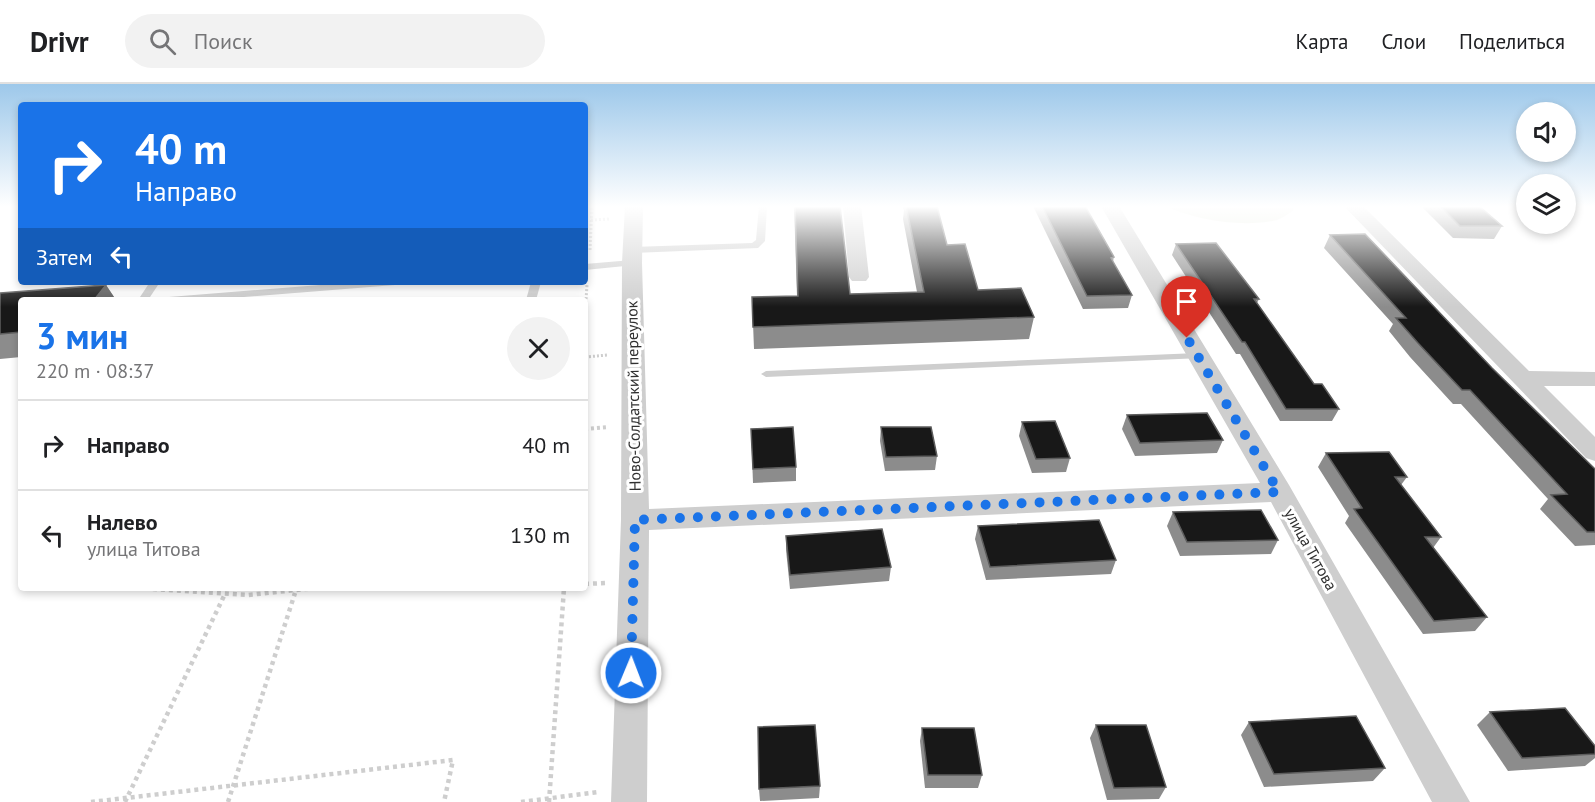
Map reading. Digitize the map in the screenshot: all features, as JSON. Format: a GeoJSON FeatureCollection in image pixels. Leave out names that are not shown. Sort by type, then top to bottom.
{"type":"FeatureCollection","features":[{"type":"Feature","properties":{"kind":"street","name":"Ново-Солдатский переулок"},"geometry":{"type":"LineString","coordinates":[[629,794],[635,520],[633,240]]}},
{"type":"Feature","properties":{"kind":"street"},"geometry":{"type":"LineString","coordinates":[[855,240],[859,277]]}},
{"type":"Feature","properties":{"kind":"street","name":"улица Титова"},"geometry":{"type":"LineString","coordinates":[[1130,240],[1279,492],[1452,802]]}},
{"type":"Feature","properties":{"kind":"street"},"geometry":{"type":"LineString","coordinates":[[1386,240],[1595,452]]}},
{"type":"Feature","properties":{"kind":"street"},"geometry":{"type":"LineString","coordinates":[[1523,378],[1595,380]]}},
{"type":"Feature","properties":{"kind":"street"},"geometry":{"type":"LineString","coordinates":[[635,520],[1279,492]]}},
{"type":"Feature","properties":{"kind":"lane"},"geometry":{"type":"LineString","coordinates":[[588,266],[632,257],[755,246],[760,240]]}},
{"type":"Feature","properties":{"kind":"lane"},"geometry":{"type":"LineString","coordinates":[[246,297],[365,285]]}},
{"type":"Feature","properties":{"kind":"lane"},"geometry":{"type":"LineString","coordinates":[[766,374],[1198,356]]}},
{"type":"Feature","properties":{"kind":"path"},"geometry":{"type":"LineString","coordinates":[[170,591],[224,596],[303,591]]}},
{"type":"Feature","properties":{"kind":"path"},"geometry":{"type":"LineString","coordinates":[[549,801],[564,591]]}},
{"type":"Feature","properties":{"kind":"path"},"geometry":{"type":"LineString","coordinates":[[228,802],[295,593]]}},
{"type":"Feature","properties":{"kind":"path"},"geometry":{"type":"LineString","coordinates":[[126,800],[224,596]]}},
{"type":"Feature","properties":{"kind":"path"},"geometry":{"type":"LineString","coordinates":[[91,802],[126,800],[233,785],[453,760],[444,802]]}},
{"type":"Feature","properties":{"kind":"path"},"geometry":{"type":"LineString","coordinates":[[521,802],[629,794]]}},
{"type":"Feature","properties":{"kind":"building"},"geometry":{"type":"Polygon","coordinates":[[[796,240],[844,240],[850,294],[924,292],[913,240],[946,240],[947,245],[965,244],[978,290],[1021,288],[1034,317],[753,327],[752,297],[798,296],[796,240]]]}},
{"type":"Feature","properties":{"kind":"building"},"geometry":{"type":"Polygon","coordinates":[[[1059,240],[1104,240],[1114,257],[1111,258],[1132,295],[1087,296],[1059,240]]]}},
{"type":"Feature","properties":{"kind":"building"},"geometry":{"type":"Polygon","coordinates":[[[1334,240],[1370,240],[1492,368],[1595,469],[1595,532],[1587,532],[1551,495],[1567,494],[1470,390],[1462,390],[1396,318],[1406,318],[1334,240]]]}},
{"type":"Feature","properties":{"kind":"building"},"geometry":{"type":"Polygon","coordinates":[[[1216,243],[1259,299],[1254,299],[1314,384],[1322,384],[1339,409],[1286,409],[1245,342],[1242,342],[1176,244],[1216,243]]]}},
{"type":"Feature","properties":{"kind":"building"},"geometry":{"type":"Polygon","coordinates":[[[106,285],[96,297],[18,297],[18,332],[0,334],[0,293],[106,285]]]}},
{"type":"Feature","properties":{"kind":"building"},"geometry":{"type":"Polygon","coordinates":[[[1207,413],[1223,440],[1140,443],[1127,415],[1207,413]]]}},
{"type":"Feature","properties":{"kind":"building"},"geometry":{"type":"Polygon","coordinates":[[[1055,421],[1070,458],[1036,459],[1022,422],[1055,421]]]}},
{"type":"Feature","properties":{"kind":"building"},"geometry":{"type":"Polygon","coordinates":[[[793,427],[796,467],[753,469],[751,429],[793,427]]]}},
{"type":"Feature","properties":{"kind":"building"},"geometry":{"type":"Polygon","coordinates":[[[881,427],[931,427],[937,456],[886,457],[881,427]]]}},
{"type":"Feature","properties":{"kind":"building"},"geometry":{"type":"Polygon","coordinates":[[[1389,452],[1407,477],[1395,477],[1441,537],[1425,537],[1487,617],[1434,621],[1354,509],[1362,508],[1326,453],[1389,452]]]}},
{"type":"Feature","properties":{"kind":"building"},"geometry":{"type":"Polygon","coordinates":[[[1261,510],[1278,540],[1187,542],[1173,512],[1261,510]]]}},
{"type":"Feature","properties":{"kind":"building"},"geometry":{"type":"Polygon","coordinates":[[[1099,520],[1116,560],[990,567],[978,526],[1099,520]]]}},
{"type":"Feature","properties":{"kind":"building"},"geometry":{"type":"Polygon","coordinates":[[[882,529],[891,567],[790,575],[786,536],[882,529]]]}},
{"type":"Feature","properties":{"kind":"building"},"geometry":{"type":"Polygon","coordinates":[[[1565,708],[1595,746],[1595,754],[1522,758],[1490,712],[1565,708]]]}},
{"type":"Feature","properties":{"kind":"building"},"geometry":{"type":"Polygon","coordinates":[[[1356,716],[1385,768],[1274,774],[1249,722],[1356,716]]]}},
{"type":"Feature","properties":{"kind":"building"},"geometry":{"type":"Polygon","coordinates":[[[815,725],[820,786],[759,789],[758,727],[815,725]]]}},
{"type":"Feature","properties":{"kind":"building"},"geometry":{"type":"Polygon","coordinates":[[[1096,725],[1146,725],[1166,787],[1114,788],[1096,725]]]}},
{"type":"Feature","properties":{"kind":"building"},"geometry":{"type":"Polygon","coordinates":[[[922,728],[974,728],[982,775],[928,775],[922,728]]]}},
{"type":"Feature","properties":{"kind":"route"},"geometry":{"type":"LineString","coordinates":[[631,673],[635,520],[1279,492],[1187,338]]}}]}
